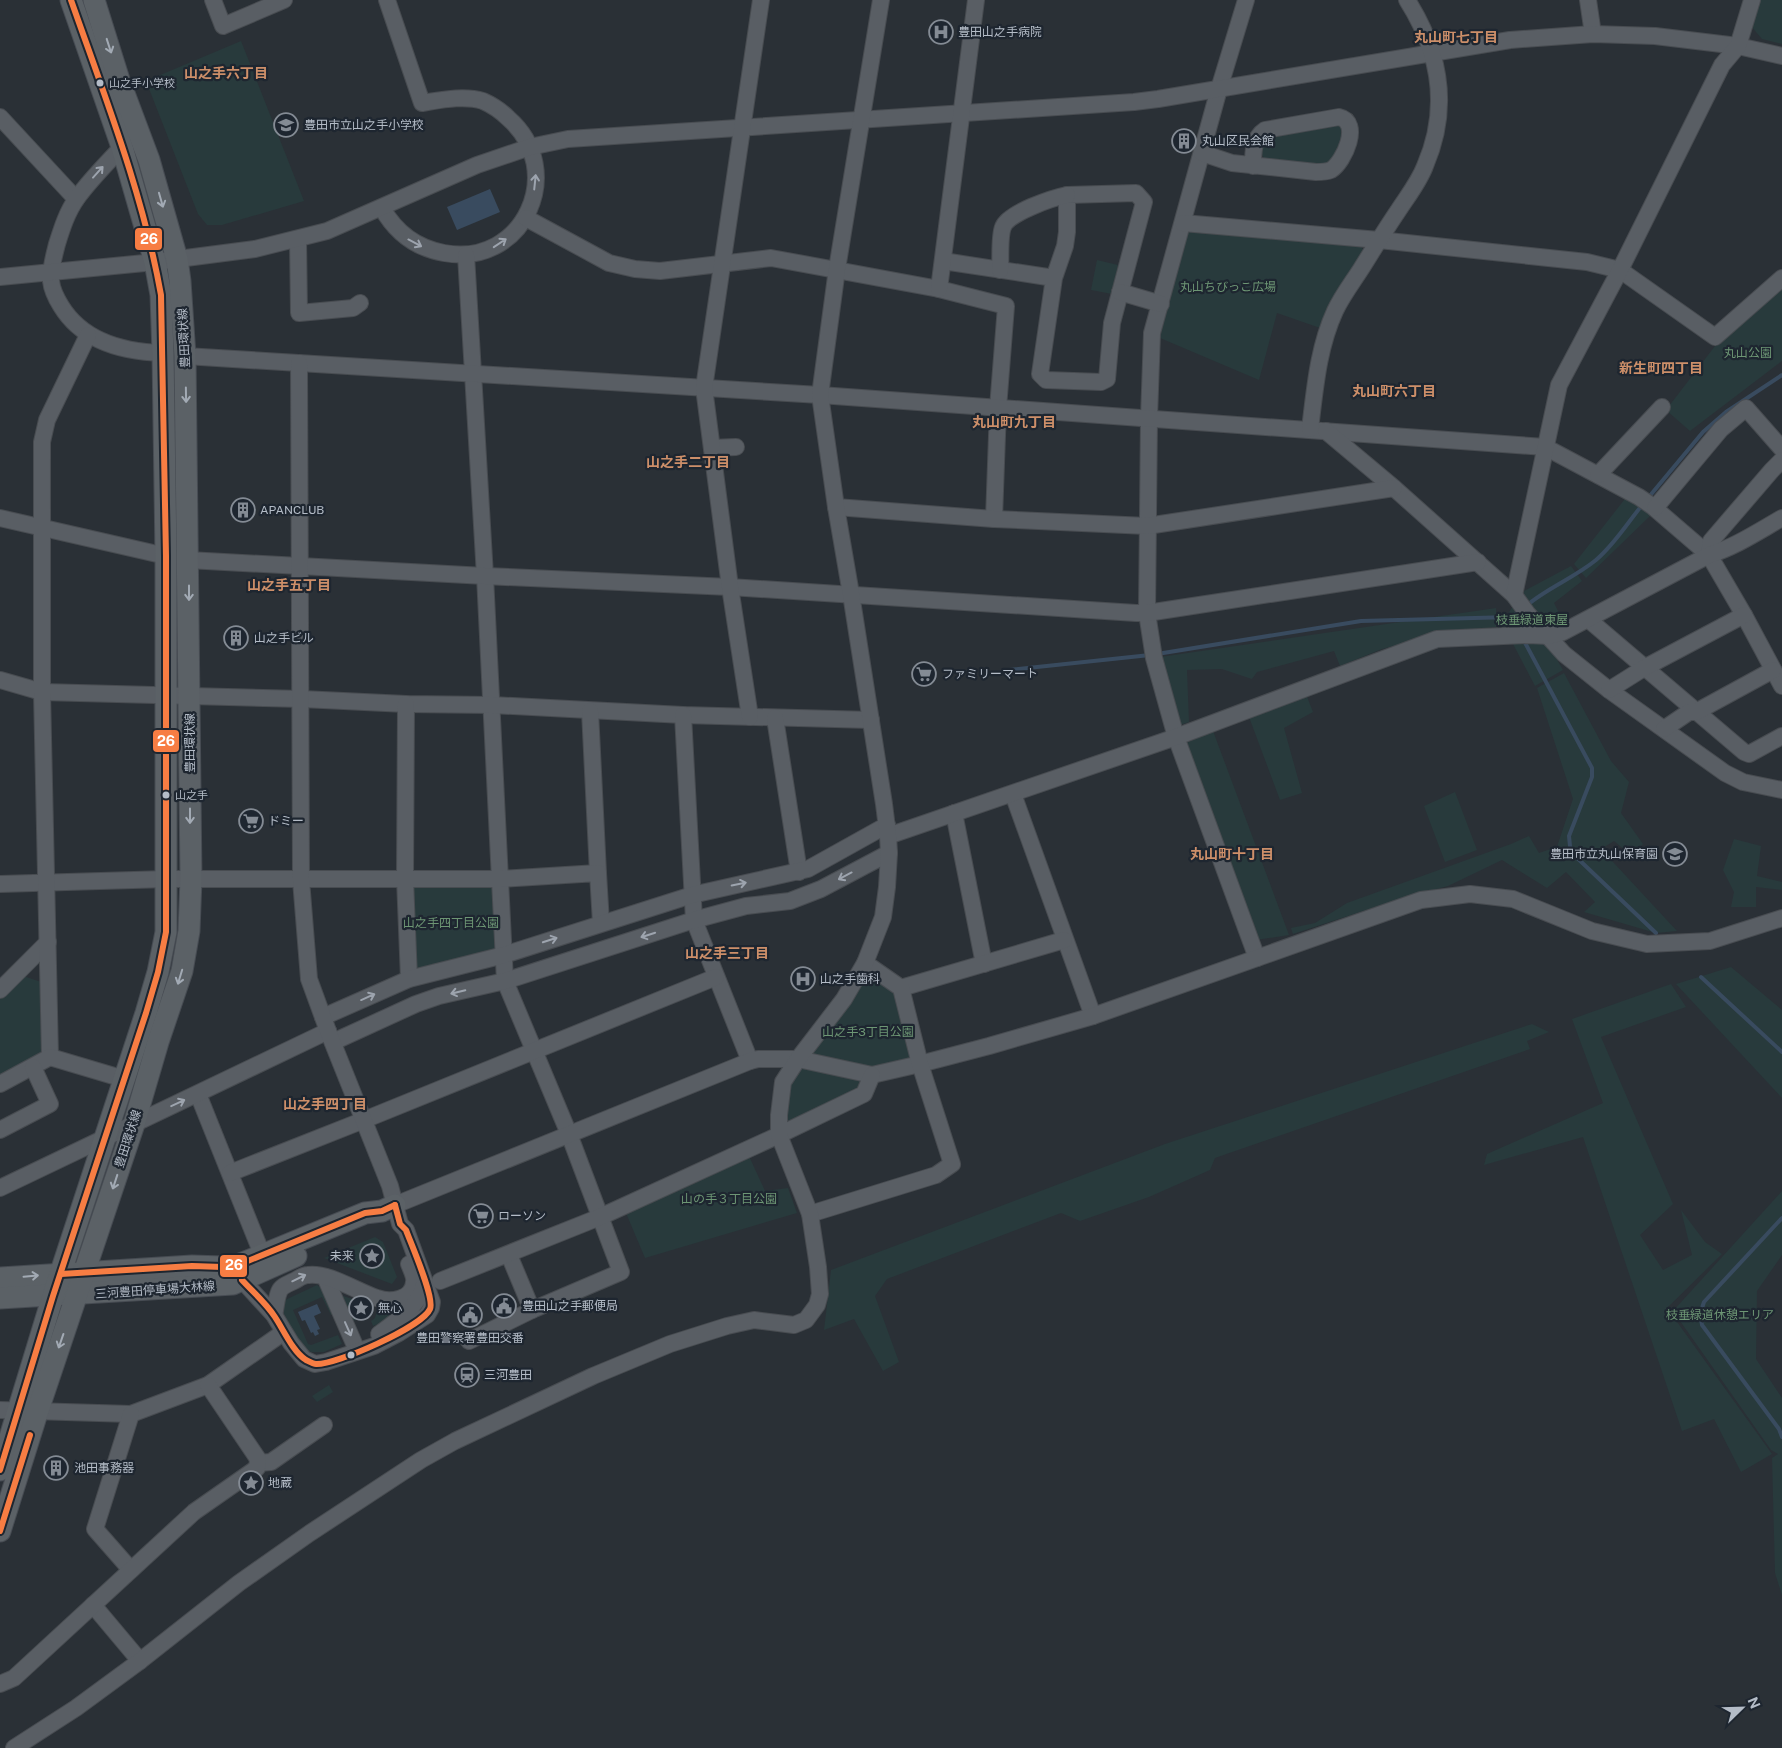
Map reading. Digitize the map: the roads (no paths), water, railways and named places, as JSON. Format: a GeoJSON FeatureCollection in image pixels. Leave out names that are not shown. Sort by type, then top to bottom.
{"type":"FeatureCollection","features":[{"type":"Feature","properties":{"kind":"main road","name":"豊田環状線"},"geometry":{"type":"LineString","coordinates":[[0,1470],[53,1296],[158,972],[166,932],[166,556],[164,353],[161,294],[155,262],[122,146],[71,0]]}},
{"type":"Feature","properties":{"kind":"main road","name":"豊田環状線"},"geometry":{"type":"LineString","coordinates":[[0,1531],[19,1412],[77,1294],[134,1124],[158,1042],[182,971],[189,931],[191,879],[185,356],[177,259],[148,160],[119,80],[94,0]]}},
{"type":"Feature","properties":{"kind":"main road","name":"三河豊田停車場大林線"},"geometry":{"type":"LineString","coordinates":[[0,1278],[192,1266],[222,1267],[238,1265],[365,1213],[392,1207]]}},
{"type":"Feature","properties":{"kind":"main road","name":"三河豊田停車場大林線"},"geometry":{"type":"LineString","coordinates":[[0,1298],[198,1288],[233,1284],[370,1225],[392,1207]]}},
{"type":"Feature","properties":{"kind":"street"},"geometry":{"type":"LineString","coordinates":[[213,0],[223,26],[284,0]]}},
{"type":"Feature","properties":{"kind":"street"},"geometry":{"type":"LineString","coordinates":[[382,208],[389,221],[398,231],[416,244],[442,252],[466,255],[482,252],[512,234],[526,218],[534,194],[536,171],[535,159],[523,133],[494,107],[483,101],[470,99],[451,99],[422,103],[387,0]]}},
{"type":"Feature","properties":{"kind":"street"},"geometry":{"type":"LineString","coordinates":[[750,717],[730,587],[704,388],[761,0]]}},
{"type":"Feature","properties":{"kind":"street"},"geometry":{"type":"LineString","coordinates":[[14,1748],[76,1708],[140,1661],[239,1583],[310,1532],[455,1440],[594,1376],[670,1344],[727,1326],[754,1320],[794,1325],[806,1320],[817,1305],[820,1294],[818,1267],[810,1214],[779,1135],[779,1115],[783,1082],[798,1059],[844,999],[865,963],[883,917],[887,887],[888,831],[852,594],[836,508],[820,395],[836,269],[881,0]]}},
{"type":"Feature","properties":{"kind":"street"},"geometry":{"type":"LineString","coordinates":[[939,289],[960,112],[976,0]]}},
{"type":"Feature","properties":{"kind":"street"},"geometry":{"type":"LineString","coordinates":[[1246,0],[1219,88],[1152,333],[1147,613],[1154,658],[1176,737],[1257,958]]}},
{"type":"Feature","properties":{"kind":"street"},"geometry":{"type":"LineString","coordinates":[[1318,430],[1318,366],[1328,328],[1336,310],[1416,184],[1425,167],[1431,149],[1438,115],[1439,89],[1433,52],[1425,30],[1407,0]]}},
{"type":"Feature","properties":{"kind":"street"},"geometry":{"type":"LineString","coordinates":[[1588,0],[1593,34]]}},
{"type":"Feature","properties":{"kind":"street"},"geometry":{"type":"LineString","coordinates":[[1516,597],[1559,385],[1620,270],[1722,65],[1738,46],[1752,0]]}},
{"type":"Feature","properties":{"kind":"street"},"geometry":{"type":"LineString","coordinates":[[0,276],[155,262],[247,251],[298,239],[327,232],[477,165],[530,146],[568,139],[960,112],[1046,109],[1158,100],[1219,88],[1510,40],[1593,34],[1655,36],[1738,46],[1782,56]]}},
{"type":"Feature","properties":{"kind":"street"},"geometry":{"type":"LineString","coordinates":[[0,117],[76,199]]}},
{"type":"Feature","properties":{"kind":"street"},"geometry":{"type":"LineString","coordinates":[[1202,153],[1232,163],[1253,166],[1324,172],[1331,170],[1347,147],[1350,137],[1348,123],[1339,117],[1265,130],[1257,139],[1253,152],[1253,166]]}},
{"type":"Feature","properties":{"kind":"street"},"geometry":{"type":"LineString","coordinates":[[122,146],[76,199],[62,226],[51,272],[51,283],[54,294],[72,320],[88,335],[106,344],[134,350],[164,353]]}},
{"type":"Feature","properties":{"kind":"street"},"geometry":{"type":"LineString","coordinates":[[1000,270],[1002,228],[1006,221],[1015,214],[1067,195],[1136,193],[1144,202],[1112,323],[1107,379],[1101,382],[1046,380],[1040,374],[1054,278],[1068,232],[1067,195]]}},
{"type":"Feature","properties":{"kind":"street"},"geometry":{"type":"LineString","coordinates":[[526,218],[609,263],[635,269],[660,271],[771,258],[939,289],[1006,306],[998,408],[994,519]]}},
{"type":"Feature","properties":{"kind":"street"},"geometry":{"type":"LineString","coordinates":[[1183,222],[1587,262],[1620,270],[1715,337],[1782,278]]}},
{"type":"Feature","properties":{"kind":"street"},"geometry":{"type":"LineString","coordinates":[[298,239],[299,313],[353,308],[360,303]]}},
{"type":"Feature","properties":{"kind":"street"},"geometry":{"type":"LineString","coordinates":[[466,255],[492,705],[505,981],[568,1134],[621,1272],[532,1310],[470,1341]]}},
{"type":"Feature","properties":{"kind":"street"},"geometry":{"type":"LineString","coordinates":[[943,261],[1054,278]]}},
{"type":"Feature","properties":{"kind":"street"},"geometry":{"type":"LineString","coordinates":[[1120,292],[1160,304]]}},
{"type":"Feature","properties":{"kind":"street"},"geometry":{"type":"LineString","coordinates":[[50,1057],[42,692],[42,442],[46,420],[88,335]]}},
{"type":"Feature","properties":{"kind":"street"},"geometry":{"type":"LineString","coordinates":[[185,356],[473,372],[820,395],[1545,447],[1648,503],[1709,555],[1782,686]]}},
{"type":"Feature","properties":{"kind":"street"},"geometry":{"type":"LineString","coordinates":[[274,1315],[282,1286],[307,1274],[325,1277],[387,1301],[398,1300],[407,1295],[412,1289],[414,1282],[396,1232],[392,1207],[364,1120],[310,979],[302,880],[299,363]]}},
{"type":"Feature","properties":{"kind":"street"},"geometry":{"type":"LineString","coordinates":[[1598,475],[1662,407]]}},
{"type":"Feature","properties":{"kind":"street"},"geometry":{"type":"LineString","coordinates":[[1648,503],[1720,429],[1746,408],[1782,449]]}},
{"type":"Feature","properties":{"kind":"street"},"geometry":{"type":"LineString","coordinates":[[1318,430],[1394,488],[1478,562],[1516,597],[1527,613],[1564,654],[1609,690],[1731,776],[1743,782],[1782,790]]}},
{"type":"Feature","properties":{"kind":"street"},"geometry":{"type":"LineString","coordinates":[[712,448],[736,447]]}},
{"type":"Feature","properties":{"kind":"street"},"geometry":{"type":"LineString","coordinates":[[1709,555],[1711,541],[1782,460]]}},
{"type":"Feature","properties":{"kind":"street"},"geometry":{"type":"LineString","coordinates":[[836,508],[994,519],[1148,526],[1394,488]]}},
{"type":"Feature","properties":{"kind":"street"},"geometry":{"type":"LineString","coordinates":[[0,518],[166,556]]}},
{"type":"Feature","properties":{"kind":"street"},"geometry":{"type":"LineString","coordinates":[[0,1188],[328,1030],[409,979],[504,955],[692,895],[799,872],[888,831],[1013,794],[1176,737],[1437,639],[1521,635],[1549,636],[1563,632],[1782,518]]}},
{"type":"Feature","properties":{"kind":"street"},"geometry":{"type":"LineString","coordinates":[[188,560],[730,587],[1147,613],[1478,562]]}},
{"type":"Feature","properties":{"kind":"street"},"geometry":{"type":"LineString","coordinates":[[1609,690],[1644,668],[1744,615]]}},
{"type":"Feature","properties":{"kind":"street"},"geometry":{"type":"LineString","coordinates":[[1589,620],[1744,752],[1749,754],[1782,736]]}},
{"type":"Feature","properties":{"kind":"street"},"geometry":{"type":"LineString","coordinates":[[1664,729],[1689,712],[1696,712],[1773,670]]}},
{"type":"Feature","properties":{"kind":"street"},"geometry":{"type":"LineString","coordinates":[[0,680],[42,692],[492,705],[683,716],[871,720]]}},
{"type":"Feature","properties":{"kind":"street"},"geometry":{"type":"LineString","coordinates":[[406,704],[405,879],[409,979]]}},
{"type":"Feature","properties":{"kind":"street"},"geometry":{"type":"LineString","coordinates":[[590,711],[601,923]]}},
{"type":"Feature","properties":{"kind":"street"},"geometry":{"type":"LineString","coordinates":[[683,716],[694,920],[750,1061]]}},
{"type":"Feature","properties":{"kind":"street"},"geometry":{"type":"LineString","coordinates":[[775,718],[799,872]]}},
{"type":"Feature","properties":{"kind":"street"},"geometry":{"type":"LineString","coordinates":[[1013,794],[1064,940],[1093,1016]]}},
{"type":"Feature","properties":{"kind":"street"},"geometry":{"type":"LineString","coordinates":[[954,813],[984,964]]}},
{"type":"Feature","properties":{"kind":"street"},"geometry":{"type":"LineString","coordinates":[[328,1030],[439,996],[505,981],[694,920],[746,906],[790,901],[820,889],[888,853]]}},
{"type":"Feature","properties":{"kind":"street"},"geometry":{"type":"LineString","coordinates":[[0,884],[167,879],[500,879],[598,873]]}},
{"type":"Feature","properties":{"kind":"street"},"geometry":{"type":"LineString","coordinates":[[392,1207],[750,1061],[758,1059],[798,1059],[872,1075],[920,1064],[1093,1016],[1421,900],[1470,894],[1513,899],[1592,931],[1647,944],[1710,941],[1782,918]]}},
{"type":"Feature","properties":{"kind":"street"},"geometry":{"type":"LineString","coordinates":[[901,988],[1064,940]]}},
{"type":"Feature","properties":{"kind":"street"},"geometry":{"type":"LineString","coordinates":[[0,990],[48,942]]}},
{"type":"Feature","properties":{"kind":"street"},"geometry":{"type":"LineString","coordinates":[[810,1214],[936,1175],[952,1164],[920,1064],[901,988],[865,963]]}},
{"type":"Feature","properties":{"kind":"street"},"geometry":{"type":"LineString","coordinates":[[230,1173],[716,977]]}},
{"type":"Feature","properties":{"kind":"street"},"geometry":{"type":"LineString","coordinates":[[0,1084],[50,1057],[124,1079]]}},
{"type":"Feature","properties":{"kind":"street"},"geometry":{"type":"LineString","coordinates":[[0,1130],[50,1104],[33,1067]]}},
{"type":"Feature","properties":{"kind":"street"},"geometry":{"type":"LineString","coordinates":[[440,1281],[600,1217],[779,1135],[864,1094],[872,1075]]}},
{"type":"Feature","properties":{"kind":"street"},"geometry":{"type":"LineString","coordinates":[[198,1094],[262,1254]]}},
{"type":"Feature","properties":{"kind":"street"},"geometry":{"type":"LineString","coordinates":[[340,1356],[374,1346],[399,1333],[427,1315],[431,1308],[432,1302],[406,1230],[392,1207]]}},
{"type":"Feature","properties":{"kind":"street"},"geometry":{"type":"LineString","coordinates":[[509,1255],[532,1310]]}},
{"type":"Feature","properties":{"kind":"street"},"geometry":{"type":"LineString","coordinates":[[325,1277],[356,1348]]}},
{"type":"Feature","properties":{"kind":"street"},"geometry":{"type":"LineString","coordinates":[[242,1280],[274,1315],[304,1359],[315,1364],[340,1356],[381,1333],[400,1318],[422,1295],[424,1279]]}},
{"type":"Feature","properties":{"kind":"street"},"geometry":{"type":"LineString","coordinates":[[19,1412],[131,1414],[208,1385],[284,1332]]}},
{"type":"Feature","properties":{"kind":"street"},"geometry":{"type":"LineString","coordinates":[[0,1684],[14,1678],[194,1512],[257,1468],[258,1459],[208,1385]]}},
{"type":"Feature","properties":{"kind":"street"},"geometry":{"type":"LineString","coordinates":[[131,1414],[95,1529],[131,1570]]}},
{"type":"Feature","properties":{"kind":"street"},"geometry":{"type":"LineString","coordinates":[[258,1463],[271,1462],[324,1425]]}},
{"type":"Feature","properties":{"kind":"street"},"geometry":{"type":"LineString","coordinates":[[93,1605],[140,1661]]}},
{"type":"Feature","properties":{"kind":"water"},"geometry":{"type":"Polygon","coordinates":[[[490,189],[500,212],[457,230],[447,207],[490,189]]]}},
{"type":"Feature","properties":{"kind":"water"},"geometry":{"type":"Polygon","coordinates":[[[317,1304],[321,1313],[314,1316],[320,1329],[317,1330],[319,1334],[315,1336],[313,1332],[311,1333],[305,1320],[302,1321],[298,1312],[317,1304]]]}},
{"type":"Feature","properties":{"kind":"waterway"},"geometry":{"type":"LineString","coordinates":[[1648,498],[1703,432],[1726,412],[1782,375]]}},
{"type":"Feature","properties":{"kind":"waterway"},"geometry":{"type":"LineString","coordinates":[[1526,606],[1603,554],[1643,504]]}},
{"type":"Feature","properties":{"kind":"waterway"},"geometry":{"type":"LineString","coordinates":[[1157,654],[1361,621],[1512,617],[1520,610]]}},
{"type":"Feature","properties":{"kind":"waterway"},"geometry":{"type":"LineString","coordinates":[[1512,617],[1519,631]]}},
{"type":"Feature","properties":{"kind":"waterway"},"geometry":{"type":"LineString","coordinates":[[1523,639],[1592,768],[1592,777],[1569,836],[1570,846],[1574,855],[1656,933]]}},
{"type":"Feature","properties":{"kind":"waterway"},"geometry":{"type":"LineString","coordinates":[[1009,670],[1150,655]]}},
{"type":"Feature","properties":{"kind":"waterway"},"geometry":{"type":"LineString","coordinates":[[1701,977],[1782,1052]]}},
{"type":"Feature","properties":{"kind":"waterway"},"geometry":{"type":"LineString","coordinates":[[1782,1218],[1704,1302],[1700,1314],[1702,1325],[1779,1429],[1782,1437]]}},
{"type":"Feature","properties":{"kind":"place","name":"豊田山之手病院"},"geometry":{"type":"Point","coordinates":[941,32]}},
{"type":"Feature","properties":{"kind":"place","name":"山之手小学校"},"geometry":{"type":"Point","coordinates":[100,83]}},
{"type":"Feature","properties":{"kind":"place","name":"豊田市立山之手小学校"},"geometry":{"type":"Point","coordinates":[286,125]}},
{"type":"Feature","properties":{"kind":"place","name":"丸山区民会館"},"geometry":{"type":"Point","coordinates":[1184,141]}},
{"type":"Feature","properties":{"kind":"place","name":"APANCLUB"},"geometry":{"type":"Point","coordinates":[243,510]}},
{"type":"Feature","properties":{"kind":"place","name":"山之手ビル"},"geometry":{"type":"Point","coordinates":[236,638]}},
{"type":"Feature","properties":{"kind":"place","name":"ファミリーマート"},"geometry":{"type":"Point","coordinates":[924,674]}},
{"type":"Feature","properties":{"kind":"place","name":"山之手"},"geometry":{"type":"Point","coordinates":[166,795]}},
{"type":"Feature","properties":{"kind":"place","name":"ドミー"},"geometry":{"type":"Point","coordinates":[251,821]}},
{"type":"Feature","properties":{"kind":"place","name":"豊田市立丸山保育園"},"geometry":{"type":"Point","coordinates":[1675,854]}},
{"type":"Feature","properties":{"kind":"place","name":"山之手歯科"},"geometry":{"type":"Point","coordinates":[803,979]}},
{"type":"Feature","properties":{"kind":"place","name":"ローソン"},"geometry":{"type":"Point","coordinates":[481,1216]}},
{"type":"Feature","properties":{"kind":"place","name":"未来"},"geometry":{"type":"Point","coordinates":[372,1256]}},
{"type":"Feature","properties":{"kind":"place","name":"豊田山之手郵便局"},"geometry":{"type":"Point","coordinates":[504,1306]}},
{"type":"Feature","properties":{"kind":"place","name":"無心"},"geometry":{"type":"Point","coordinates":[361,1308]}},
{"type":"Feature","properties":{"kind":"place","name":"豊田警察署豊田交番"},"geometry":{"type":"Point","coordinates":[470,1315]}},
{"type":"Feature","properties":{"kind":"place","name":"三河豊田"},"geometry":{"type":"Point","coordinates":[467,1375]}},
{"type":"Feature","properties":{"kind":"place","name":"池田事務器"},"geometry":{"type":"Point","coordinates":[56,1468]}},
{"type":"Feature","properties":{"kind":"place","name":"地蔵"},"geometry":{"type":"Point","coordinates":[251,1483]}},
{"type":"Feature","properties":{"kind":"district","name":"丸山町七丁目"},"geometry":{"type":"Point","coordinates":[1456,37]}},
{"type":"Feature","properties":{"kind":"district","name":"山之手六丁目"},"geometry":{"type":"Point","coordinates":[226,73]}},
{"type":"Feature","properties":{"kind":"district","name":"新生町四丁目"},"geometry":{"type":"Point","coordinates":[1661,368]}},
{"type":"Feature","properties":{"kind":"district","name":"丸山町六丁目"},"geometry":{"type":"Point","coordinates":[1394,391]}},
{"type":"Feature","properties":{"kind":"district","name":"丸山町九丁目"},"geometry":{"type":"Point","coordinates":[1014,422]}},
{"type":"Feature","properties":{"kind":"district","name":"山之手二丁目"},"geometry":{"type":"Point","coordinates":[688,462]}},
{"type":"Feature","properties":{"kind":"district","name":"山之手五丁目"},"geometry":{"type":"Point","coordinates":[289,585]}},
{"type":"Feature","properties":{"kind":"district","name":"丸山町十丁目"},"geometry":{"type":"Point","coordinates":[1232,854]}},
{"type":"Feature","properties":{"kind":"district","name":"山之手三丁目"},"geometry":{"type":"Point","coordinates":[727,953]}},
{"type":"Feature","properties":{"kind":"district","name":"山之手四丁目"},"geometry":{"type":"Point","coordinates":[325,1104]}},
{"type":"Feature","properties":{"kind":"park label","name":"丸山ちびっこ広場"},"geometry":{"type":"Point","coordinates":[1228,287]}},
{"type":"Feature","properties":{"kind":"park label","name":"丸山公園"},"geometry":{"type":"Point","coordinates":[1748,353]}},
{"type":"Feature","properties":{"kind":"park label","name":"枝垂緑道東屋"},"geometry":{"type":"Point","coordinates":[1532,620]}},
{"type":"Feature","properties":{"kind":"park label","name":"山之手四丁目公園"},"geometry":{"type":"Point","coordinates":[451,923]}},
{"type":"Feature","properties":{"kind":"park label","name":"山之手3丁目公園"},"geometry":{"type":"Point","coordinates":[868,1032]}},
{"type":"Feature","properties":{"kind":"park label","name":"山の手３丁目公園"},"geometry":{"type":"Point","coordinates":[729,1199]}},
{"type":"Feature","properties":{"kind":"park label","name":"枝垂緑道休憩エリア"},"geometry":{"type":"Point","coordinates":[1720,1315]}}]}
